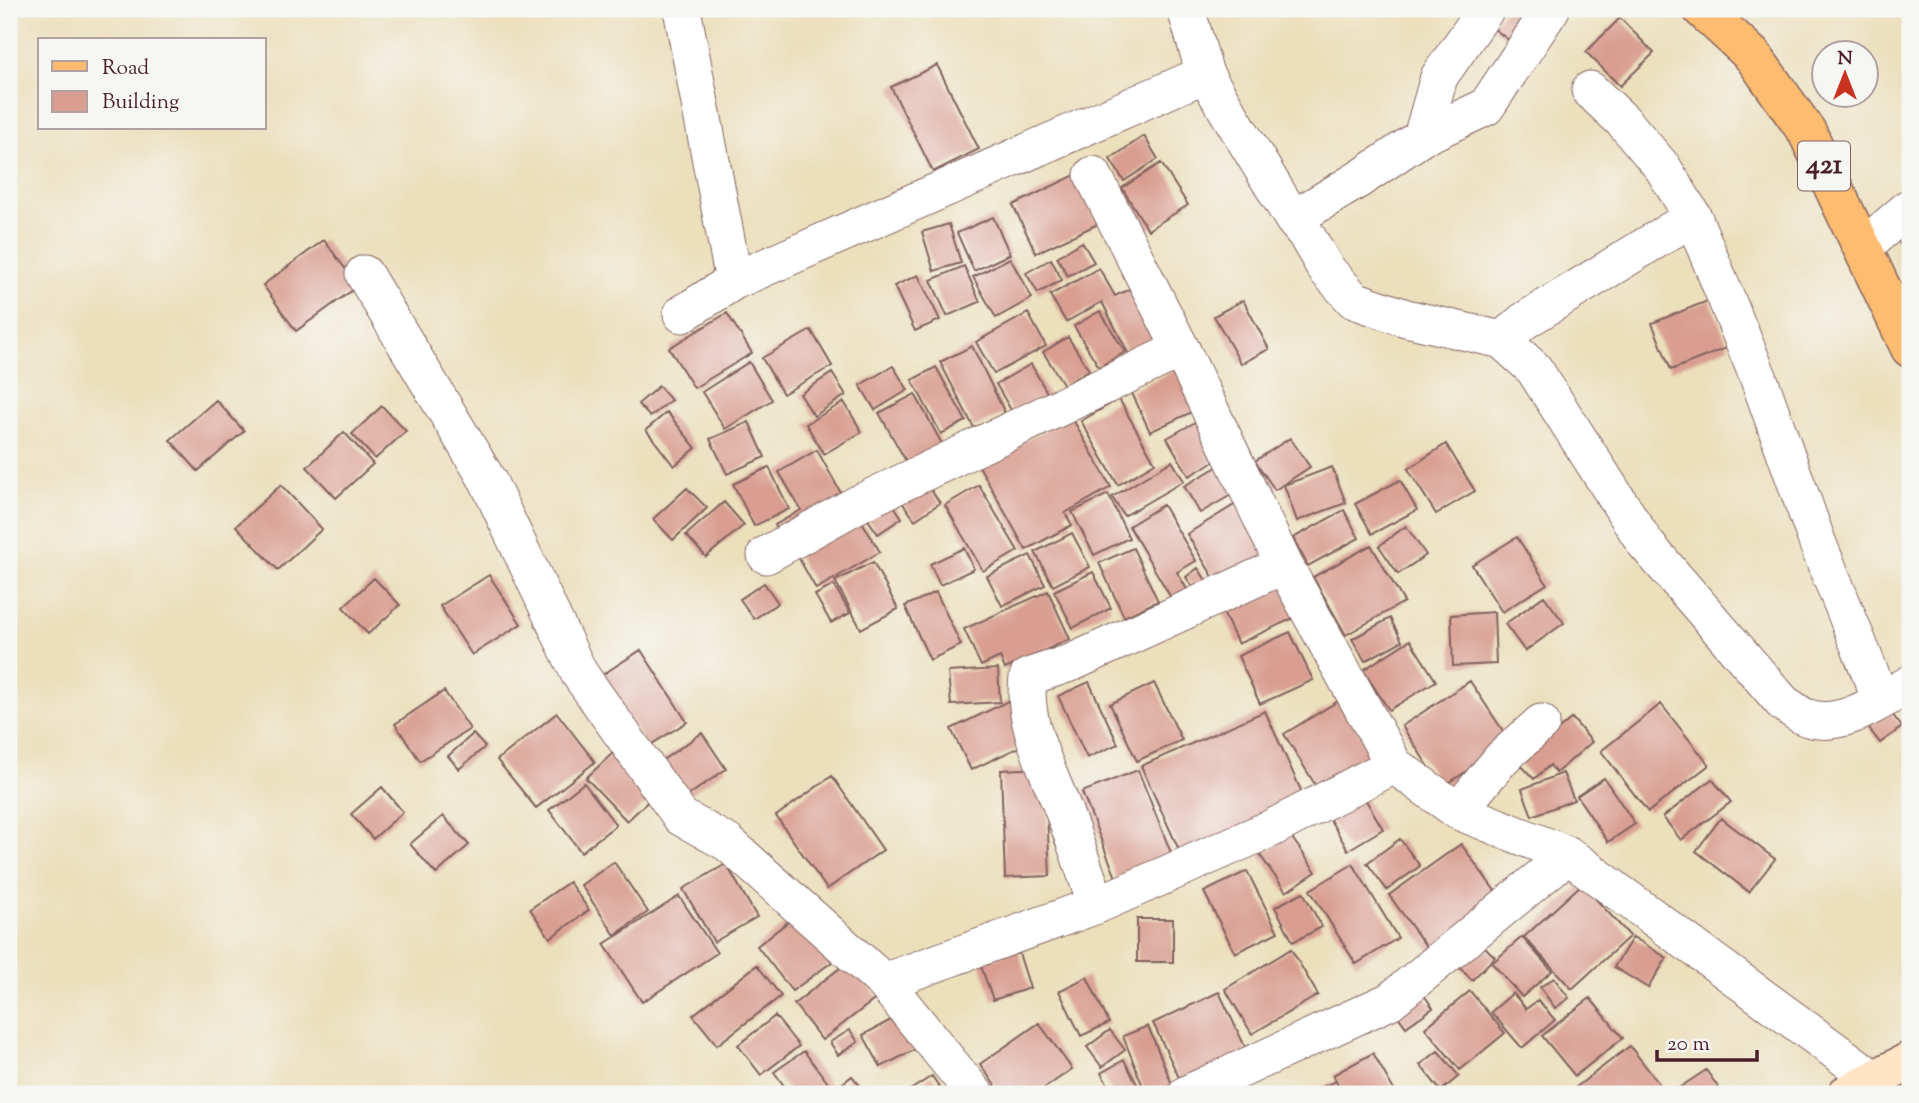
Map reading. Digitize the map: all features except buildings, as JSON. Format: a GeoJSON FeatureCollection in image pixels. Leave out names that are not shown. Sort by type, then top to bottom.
{"type":"FeatureCollection","features":[{"type":"Feature","properties":{"kind":"main road","name":"421"},"geometry":{"type":"LineString","coordinates":[[1702,9],[1753,56],[1807,132],[1910,348]]}},
{"type":"Feature","properties":{"kind":"main road"},"geometry":{"type":"LineString","coordinates":[[1861,1087],[1910,1061]]}},
{"type":"Feature","properties":{"kind":"street"},"geometry":{"type":"LineString","coordinates":[[682,9],[734,281]]}},
{"type":"Feature","properties":{"kind":"street"},"geometry":{"type":"LineString","coordinates":[[1186,9],[1205,74],[1293,219],[1306,233],[1326,269],[1354,300],[1406,318],[1502,340],[1534,369],[1645,543],[1784,704],[1806,718],[1826,721],[1855,714],[1895,692],[1818,544],[1759,379],[1693,217],[1663,168],[1624,122],[1590,90]]}},
{"type":"Feature","properties":{"kind":"street"},"geometry":{"type":"LineString","coordinates":[[1422,137],[1439,77],[1486,9]]}},
{"type":"Feature","properties":{"kind":"street"},"geometry":{"type":"LineString","coordinates":[[1293,219],[1422,137],[1486,107],[1551,9]]}},
{"type":"Feature","properties":{"kind":"street"},"geometry":{"type":"LineString","coordinates":[[682,314],[734,281],[1205,74]]}},
{"type":"Feature","properties":{"kind":"street"},"geometry":{"type":"LineString","coordinates":[[1093,175],[1181,349],[1284,565],[1394,765],[1458,811],[1568,855],[1861,1087]]}},
{"type":"Feature","properties":{"kind":"street"},"geometry":{"type":"LineString","coordinates":[[1863,247],[1910,207]]}},
{"type":"Feature","properties":{"kind":"street"},"geometry":{"type":"LineString","coordinates":[[1502,340],[1524,321],[1693,217]]}},
{"type":"Feature","properties":{"kind":"street"},"geometry":{"type":"LineString","coordinates":[[364,274],[488,481],[579,673],[681,817],[727,843],[884,982],[975,1094]]}},
{"type":"Feature","properties":{"kind":"street"},"geometry":{"type":"LineString","coordinates":[[766,555],[858,504],[1181,349]]}},
{"type":"Feature","properties":{"kind":"street"},"geometry":{"type":"LineString","coordinates":[[1097,905],[1034,738],[1025,698],[1028,677],[1073,662],[1284,565]]}},
{"type":"Feature","properties":{"kind":"street"},"geometry":{"type":"LineString","coordinates":[[1458,811],[1502,758],[1541,723]]}},
{"type":"Feature","properties":{"kind":"street"},"geometry":{"type":"LineString","coordinates":[[884,982],[1097,905],[1272,828],[1394,765]]}},
{"type":"Feature","properties":{"kind":"street"},"geometry":{"type":"LineString","coordinates":[[1187,1094],[1390,1001],[1568,855]]}}]}
